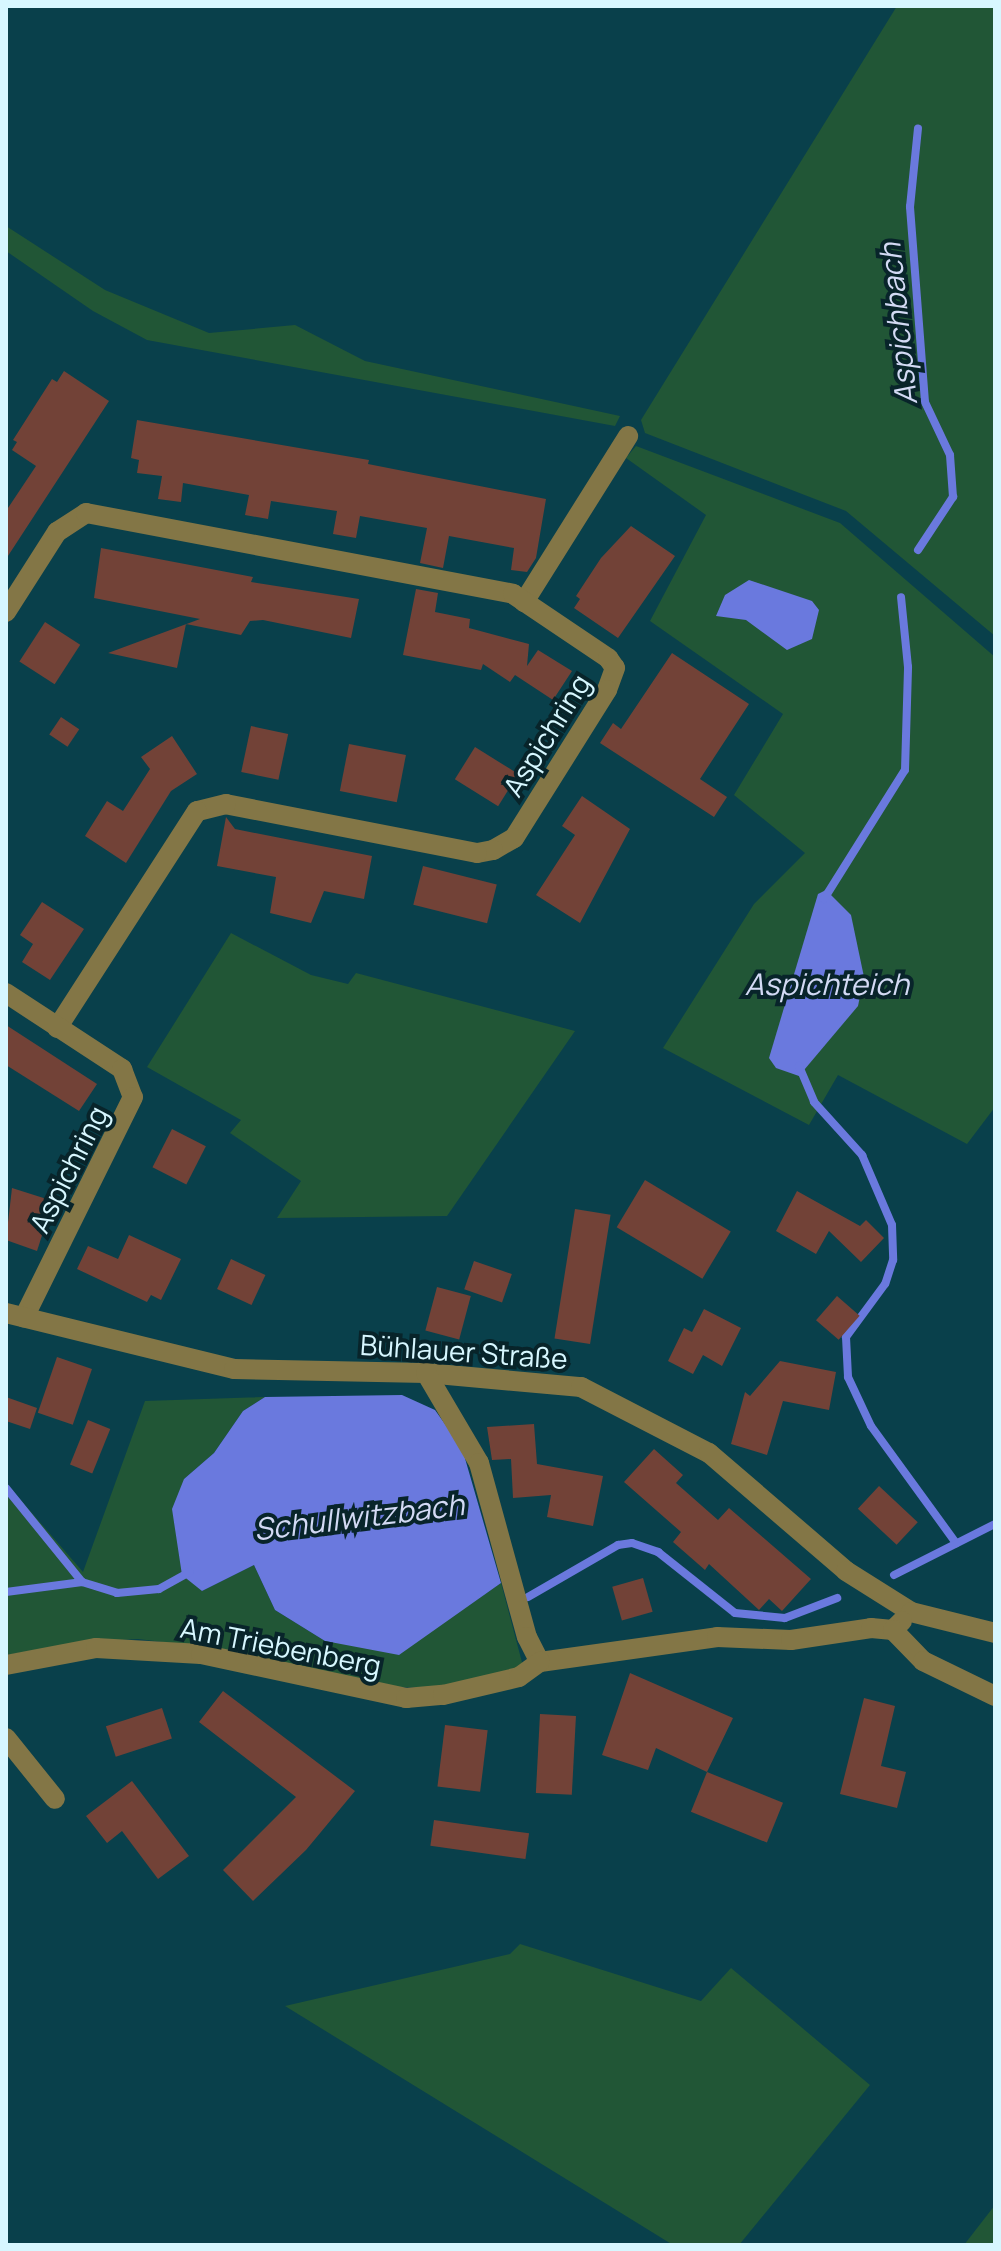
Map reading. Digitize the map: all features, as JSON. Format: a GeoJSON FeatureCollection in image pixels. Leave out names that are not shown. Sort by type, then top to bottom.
{"type":"FeatureCollection","features":[{"type":"Feature","properties":{"kind":"street"},"geometry":{"type":"LineString","coordinates":[[524,602],[628,436]]}},
{"type":"Feature","properties":{"kind":"street","name":"Aspichring"},"geometry":{"type":"LineString","coordinates":[[6,612],[57,532],[86,513],[503,592],[524,602],[608,658],[615,668],[607,690],[514,838],[477,853],[226,804],[206,805],[190,819],[57,1028]]}},
{"type":"Feature","properties":{"kind":"street","name":"Aspichring"},"geometry":{"type":"LineString","coordinates":[[6,993],[122,1069],[133,1097],[15,1316]]}},
{"type":"Feature","properties":{"kind":"street","name":"Bühlauer Straße"},"geometry":{"type":"LineString","coordinates":[[15,1316],[234,1369],[426,1373],[581,1387],[709,1453],[846,1571],[911,1612],[995,1633]]}},
{"type":"Feature","properties":{"kind":"street"},"geometry":{"type":"LineString","coordinates":[[426,1373],[479,1463],[527,1637],[540,1662]]}},
{"type":"Feature","properties":{"kind":"street"},"geometry":{"type":"LineString","coordinates":[[911,1612],[893,1630],[923,1661],[995,1696]]}},
{"type":"Feature","properties":{"kind":"street","name":"Am Triebenberg"},"geometry":{"type":"LineString","coordinates":[[6,1665],[96,1648],[201,1654],[406,1698],[443,1695],[519,1677],[540,1662],[582,1660],[717,1637],[791,1640],[871,1628],[893,1630]]}},
{"type":"Feature","properties":{"kind":"street"},"geometry":{"type":"LineString","coordinates":[[6,1738],[55,1799]]}},
{"type":"Feature","properties":{"kind":"green space"},"geometry":{"type":"Polygon","coordinates":[[[897,6],[995,6],[995,636],[846,511],[645,433],[641,420],[897,6]]]}},
{"type":"Feature","properties":{"kind":"green space"},"geometry":{"type":"Polygon","coordinates":[[[6,226],[105,290],[209,333],[295,325],[365,361],[620,416],[615,426],[147,340],[93,311],[6,251],[6,226]]]}},
{"type":"Feature","properties":{"kind":"green space"},"geometry":{"type":"Polygon","coordinates":[[[636,446],[840,523],[995,657],[995,1107],[967,1144],[838,1075],[809,1125],[663,1048],[754,904],[805,853],[734,795],[783,714],[650,621],[706,515],[626,458],[636,446]]]}},
{"type":"Feature","properties":{"kind":"green space"},"geometry":{"type":"Polygon","coordinates":[[[231,933],[311,975],[348,984],[356,973],[575,1031],[447,1216],[277,1218],[301,1181],[230,1133],[241,1120],[147,1067],[231,933]]]}},
{"type":"Feature","properties":{"kind":"green space"},"geometry":{"type":"Polygon","coordinates":[[[265,1397],[243,1411],[214,1453],[184,1479],[202,1591],[254,1565],[275,1610],[325,1641],[465,1608],[501,1583],[523,1666],[439,1688],[397,1687],[195,1646],[138,1639],[84,1642],[6,1655],[6,1483],[83,1572],[145,1401],[265,1397]]]}},
{"type":"Feature","properties":{"kind":"green space"},"geometry":{"type":"Polygon","coordinates":[[[520,1944],[701,2001],[731,1968],[870,2085],[739,2245],[673,2245],[285,2006],[510,1954],[520,1944]]]}},
{"type":"Feature","properties":{"kind":"green space"},"geometry":{"type":"Polygon","coordinates":[[[995,2205],[995,2245],[964,2245],[995,2205]]]}},
{"type":"Feature","properties":{"kind":"water"},"geometry":{"type":"Polygon","coordinates":[[[749,580],[812,601],[819,610],[812,639],[787,650],[746,620],[716,616],[725,595],[749,580]]]}},
{"type":"Feature","properties":{"kind":"water","name":"Aspichteich"},"geometry":{"type":"Polygon","coordinates":[[[826,890],[851,915],[864,977],[858,1006],[799,1076],[776,1068],[769,1058],[818,894],[826,890]]]}},
{"type":"Feature","properties":{"kind":"water"},"geometry":{"type":"Polygon","coordinates":[[[402,1395],[435,1410],[462,1448],[501,1583],[399,1655],[325,1641],[275,1610],[254,1565],[202,1591],[182,1575],[172,1509],[184,1479],[214,1453],[243,1411],[265,1397],[402,1395]]]}},
{"type":"Feature","properties":{"kind":"building"},"geometry":{"type":"Polygon","coordinates":[[[64,371],[109,401],[6,559],[6,511],[36,466],[12,450],[17,442],[13,440],[52,379],[57,382],[64,371]]]}},
{"type":"Feature","properties":{"kind":"building"},"geometry":{"type":"Polygon","coordinates":[[[137,420],[369,460],[368,464],[546,499],[536,558],[527,572],[511,570],[514,548],[449,536],[443,568],[420,563],[427,528],[360,516],[356,538],[333,534],[337,511],[271,501],[268,519],[245,515],[249,495],[183,483],[181,502],[158,499],[162,476],[137,473],[139,460],[131,458],[137,420]]]}},
{"type":"Feature","properties":{"kind":"building"},"geometry":{"type":"Polygon","coordinates":[[[631,526],[675,556],[618,638],[574,608],[580,599],[576,596],[601,558],[631,526]]]}},
{"type":"Feature","properties":{"kind":"building"},"geometry":{"type":"Polygon","coordinates":[[[101,548],[253,577],[251,582],[359,599],[351,638],[263,620],[250,621],[241,635],[186,624],[200,619],[94,598],[101,548]]]}},
{"type":"Feature","properties":{"kind":"building"},"geometry":{"type":"Polygon","coordinates":[[[416,589],[438,593],[435,612],[470,619],[469,628],[529,644],[527,666],[538,650],[572,671],[553,700],[515,675],[510,682],[483,664],[481,670],[403,655],[416,589]]]}},
{"type":"Feature","properties":{"kind":"building"},"geometry":{"type":"Polygon","coordinates":[[[45,622],[80,645],[55,684],[19,661],[45,622]]]}},
{"type":"Feature","properties":{"kind":"building"},"geometry":{"type":"Polygon","coordinates":[[[186,624],[177,668],[108,653],[186,624]]]}},
{"type":"Feature","properties":{"kind":"building"},"geometry":{"type":"Polygon","coordinates":[[[672,653],[749,704],[700,779],[727,797],[714,817],[600,743],[613,723],[621,729],[672,653]]]}},
{"type":"Feature","properties":{"kind":"building"},"geometry":{"type":"Polygon","coordinates":[[[61,717],[79,729],[67,747],[49,734],[61,717]]]}},
{"type":"Feature","properties":{"kind":"building"},"geometry":{"type":"Polygon","coordinates":[[[251,726],[288,734],[278,780],[241,772],[251,726]]]}},
{"type":"Feature","properties":{"kind":"building"},"geometry":{"type":"Polygon","coordinates":[[[172,736],[197,774],[171,791],[126,863],[85,836],[107,801],[123,811],[150,769],[141,757],[172,736]]]}},
{"type":"Feature","properties":{"kind":"building"},"geometry":{"type":"Polygon","coordinates":[[[349,744],[406,755],[397,802],[340,791],[349,744]]]}},
{"type":"Feature","properties":{"kind":"building"},"geometry":{"type":"Polygon","coordinates":[[[475,747],[518,774],[498,806],[455,779],[475,747]]]}},
{"type":"Feature","properties":{"kind":"building"},"geometry":{"type":"Polygon","coordinates":[[[582,796],[630,829],[580,923],[536,895],[575,835],[562,826],[582,796]]]}},
{"type":"Feature","properties":{"kind":"building"},"geometry":{"type":"Polygon","coordinates":[[[226,817],[235,829],[372,856],[364,899],[324,891],[311,923],[270,913],[276,877],[217,866],[226,817]]]}},
{"type":"Feature","properties":{"kind":"building"},"geometry":{"type":"Polygon","coordinates":[[[423,866],[497,884],[487,923],[413,905],[423,866]]]}},
{"type":"Feature","properties":{"kind":"building"},"geometry":{"type":"Polygon","coordinates":[[[42,902],[84,929],[50,980],[22,962],[33,944],[20,935],[42,902]]]}},
{"type":"Feature","properties":{"kind":"building"},"geometry":{"type":"Polygon","coordinates":[[[6,1025],[97,1084],[79,1111],[6,1065],[6,1025]]]}},
{"type":"Feature","properties":{"kind":"building"},"geometry":{"type":"Polygon","coordinates":[[[172,1129],[206,1146],[186,1185],[152,1167],[172,1129]]]}},
{"type":"Feature","properties":{"kind":"building"},"geometry":{"type":"Polygon","coordinates":[[[645,1180],[731,1232],[702,1279],[617,1227],[645,1180]]]}},
{"type":"Feature","properties":{"kind":"building"},"geometry":{"type":"Polygon","coordinates":[[[12,1188],[53,1201],[37,1251],[6,1240],[12,1188]]]}},
{"type":"Feature","properties":{"kind":"building"},"geometry":{"type":"Polygon","coordinates":[[[797,1191],[860,1226],[866,1220],[884,1238],[861,1262],[829,1231],[816,1254],[776,1231],[797,1191]]]}},
{"type":"Feature","properties":{"kind":"building"},"geometry":{"type":"Polygon","coordinates":[[[575,1209],[611,1215],[590,1344],[555,1338],[575,1209]]]}},
{"type":"Feature","properties":{"kind":"building"},"geometry":{"type":"Polygon","coordinates":[[[129,1235],[181,1259],[161,1300],[151,1295],[147,1302],[77,1269],[88,1246],[118,1259],[129,1235]]]}},
{"type":"Feature","properties":{"kind":"building"},"geometry":{"type":"Polygon","coordinates":[[[231,1259],[265,1275],[251,1305],[217,1289],[231,1259]]]}},
{"type":"Feature","properties":{"kind":"building"},"geometry":{"type":"Polygon","coordinates":[[[474,1261],[512,1274],[502,1302],[464,1289],[474,1261]]]}},
{"type":"Feature","properties":{"kind":"building"},"geometry":{"type":"Polygon","coordinates":[[[437,1287],[471,1296],[459,1340],[425,1330],[437,1287]]]}},
{"type":"Feature","properties":{"kind":"building"},"geometry":{"type":"Polygon","coordinates":[[[837,1296],[860,1316],[839,1340],[816,1320],[837,1296]]]}},
{"type":"Feature","properties":{"kind":"building"},"geometry":{"type":"Polygon","coordinates":[[[704,1309],[741,1328],[722,1366],[703,1355],[693,1374],[668,1361],[684,1328],[692,1332],[704,1309]]]}},
{"type":"Feature","properties":{"kind":"building"},"geometry":{"type":"Polygon","coordinates":[[[57,1357],[92,1369],[73,1425],[38,1413],[57,1357]]]}},
{"type":"Feature","properties":{"kind":"building"},"geometry":{"type":"Polygon","coordinates":[[[780,1361],[836,1372],[829,1410],[783,1401],[767,1455],[731,1444],[745,1392],[750,1396],[780,1361]]]}},
{"type":"Feature","properties":{"kind":"building"},"geometry":{"type":"Polygon","coordinates":[[[6,1397],[37,1408],[30,1429],[6,1421],[6,1397]]]}},
{"type":"Feature","properties":{"kind":"building"},"geometry":{"type":"Polygon","coordinates":[[[88,1420],[110,1429],[92,1473],[70,1465],[88,1420]]]}},
{"type":"Feature","properties":{"kind":"building"},"geometry":{"type":"Polygon","coordinates":[[[534,1424],[537,1464],[603,1476],[593,1526],[547,1517],[551,1495],[513,1498],[511,1459],[492,1460],[487,1427],[534,1424]]]}},
{"type":"Feature","properties":{"kind":"building"},"geometry":{"type":"Polygon","coordinates":[[[654,1449],[683,1475],[676,1483],[718,1520],[729,1508],[811,1579],[782,1611],[769,1599],[759,1610],[709,1564],[705,1570],[673,1542],[681,1532],[624,1482],[654,1449]]]}},
{"type":"Feature","properties":{"kind":"building"},"geometry":{"type":"Polygon","coordinates":[[[879,1486],[918,1522],[897,1545],[858,1509],[879,1486]]]}},
{"type":"Feature","properties":{"kind":"building"},"geometry":{"type":"Polygon","coordinates":[[[643,1578],[653,1612],[622,1620],[612,1587],[643,1578]]]}},
{"type":"Feature","properties":{"kind":"building"},"geometry":{"type":"Polygon","coordinates":[[[630,1673],[733,1718],[707,1772],[656,1748],[648,1770],[602,1755],[630,1673]]]}},
{"type":"Feature","properties":{"kind":"building"},"geometry":{"type":"Polygon","coordinates":[[[223,1691],[355,1791],[306,1850],[253,1901],[223,1870],[296,1797],[199,1722],[223,1691]]]}},
{"type":"Feature","properties":{"kind":"building"},"geometry":{"type":"Polygon","coordinates":[[[864,1698],[895,1706],[881,1766],[906,1772],[897,1808],[840,1794],[864,1698]]]}},
{"type":"Feature","properties":{"kind":"building"},"geometry":{"type":"Polygon","coordinates":[[[162,1708],[172,1738],[116,1757],[106,1726],[162,1708]]]}},
{"type":"Feature","properties":{"kind":"building"},"geometry":{"type":"Polygon","coordinates":[[[540,1714],[576,1716],[572,1795],[536,1793],[540,1714]]]}},
{"type":"Feature","properties":{"kind":"building"},"geometry":{"type":"Polygon","coordinates":[[[445,1725],[488,1730],[480,1792],[437,1787],[445,1725]]]}},
{"type":"Feature","properties":{"kind":"building"},"geometry":{"type":"Polygon","coordinates":[[[707,1772],[783,1803],[767,1843],[691,1812],[707,1772]]]}},
{"type":"Feature","properties":{"kind":"building"},"geometry":{"type":"Polygon","coordinates":[[[132,1781],[189,1856],[158,1879],[122,1831],[107,1843],[86,1816],[132,1781]]]}},
{"type":"Feature","properties":{"kind":"building"},"geometry":{"type":"Polygon","coordinates":[[[434,1820],[529,1833],[525,1859],[430,1846],[434,1820]]]}},
{"type":"Feature","properties":{"kind":"waterway","name":"Aspichbach"},"geometry":{"type":"LineString","coordinates":[[918,128],[910,207],[925,402],[950,455],[953,497],[918,550]]}},
{"type":"Feature","properties":{"kind":"waterway","name":"Aspichbach"},"geometry":{"type":"LineString","coordinates":[[824,899],[905,770],[908,667],[901,597]]}},
{"type":"Feature","properties":{"kind":"waterway","name":"Aspichbach"},"geometry":{"type":"LineString","coordinates":[[799,1066],[814,1102],[862,1155],[892,1225],[893,1260],[885,1284],[846,1337],[848,1377],[871,1426],[956,1543]]}},
{"type":"Feature","properties":{"kind":"waterway","name":"Schullwitzbach"},"geometry":{"type":"LineString","coordinates":[[6,1488],[82,1582],[117,1593],[159,1589],[190,1572]]}},
{"type":"Feature","properties":{"kind":"waterway","name":"Schullwitzbach"},"geometry":{"type":"LineString","coordinates":[[894,1575],[995,1524]]}},
{"type":"Feature","properties":{"kind":"waterway","name":"Schullwitzbach"},"geometry":{"type":"LineString","coordinates":[[528,1597],[618,1545],[632,1543],[658,1552],[735,1613],[785,1618],[837,1598]]}},
{"type":"Feature","properties":{"kind":"waterway"},"geometry":{"type":"LineString","coordinates":[[6,1592],[82,1582]]}}]}
